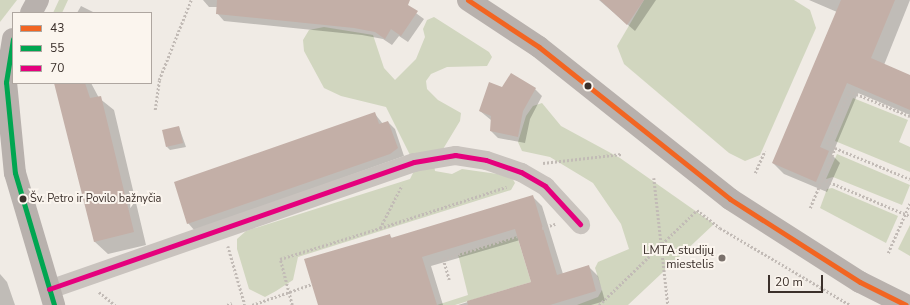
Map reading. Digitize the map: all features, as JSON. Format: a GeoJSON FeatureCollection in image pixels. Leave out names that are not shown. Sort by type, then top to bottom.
{"type":"FeatureCollection","features":[{"type":"Feature","properties":{"kind":"main road"},"geometry":{"type":"LineString","coordinates":[[32,12],[38,0]]}},
{"type":"Feature","properties":{"kind":"main road"},"geometry":{"type":"LineString","coordinates":[[468,0],[539,47],[680,162],[736,203],[860,282],[906,305]]}},
{"type":"Feature","properties":{"kind":"main road"},"geometry":{"type":"LineString","coordinates":[[0,46],[12,37]]}},
{"type":"Feature","properties":{"kind":"main road"},"geometry":{"type":"LineString","coordinates":[[12,45],[6,82],[15,173],[52,297]]}},
{"type":"Feature","properties":{"kind":"main road"},"geometry":{"type":"LineString","coordinates":[[0,154],[15,173]]}},
{"type":"Feature","properties":{"kind":"street"},"geometry":{"type":"LineString","coordinates":[[52,297],[223,229],[414,162],[455,155],[535,171],[545,186],[580,224]]}},
{"type":"Feature","properties":{"kind":"path"},"geometry":{"type":"LineString","coordinates":[[155,110],[159,80],[191,0]]}},
{"type":"Feature","properties":{"kind":"path"},"geometry":{"type":"LineString","coordinates":[[910,116],[849,91],[827,144],[910,179]]}},
{"type":"Feature","properties":{"kind":"path"},"geometry":{"type":"LineString","coordinates":[[810,208],[835,148]]}},
{"type":"Feature","properties":{"kind":"path"},"geometry":{"type":"LineString","coordinates":[[755,173],[765,151]]}},
{"type":"Feature","properties":{"kind":"path"},"geometry":{"type":"LineString","coordinates":[[292,305],[280,259],[380,228],[535,171],[621,154]]}},
{"type":"Feature","properties":{"kind":"path"},"geometry":{"type":"LineString","coordinates":[[380,228],[414,162]]}},
{"type":"Feature","properties":{"kind":"path"},"geometry":{"type":"LineString","coordinates":[[654,178],[659,248],[668,305]]}},
{"type":"Feature","properties":{"kind":"path"},"geometry":{"type":"LineString","coordinates":[[822,179],[910,216]]}},
{"type":"Feature","properties":{"kind":"path"},"geometry":{"type":"LineString","coordinates":[[888,253],[910,203]]}},
{"type":"Feature","properties":{"kind":"path"},"geometry":{"type":"LineString","coordinates":[[599,305],[697,210],[720,228],[850,305]]}},
{"type":"Feature","properties":{"kind":"path"},"geometry":{"type":"LineString","coordinates":[[223,229],[245,305]]}},
{"type":"Feature","properties":{"kind":"path"},"geometry":{"type":"LineString","coordinates":[[449,280],[442,259],[517,236]]}},
{"type":"Feature","properties":{"kind":"path"},"geometry":{"type":"LineString","coordinates":[[252,305],[289,294],[312,284]]}},
{"type":"Feature","properties":{"kind":"path"},"geometry":{"type":"LineString","coordinates":[[227,305],[232,303]]}},
{"type":"Feature","properties":{"kind":"green space"},"geometry":{"type":"Polygon","coordinates":[[[0,0],[17,0],[0,22],[0,0]]]}},
{"type":"Feature","properties":{"kind":"green space"},"geometry":{"type":"Polygon","coordinates":[[[59,0],[68,0],[62,12],[53,12],[59,0]]]}},
{"type":"Feature","properties":{"kind":"green space"},"geometry":{"type":"Polygon","coordinates":[[[644,0],[794,0],[810,10],[816,28],[760,155],[745,161],[729,153],[624,64],[617,46],[644,0]]]}},
{"type":"Feature","properties":{"kind":"green space"},"geometry":{"type":"Polygon","coordinates":[[[434,17],[489,52],[492,57],[487,66],[447,67],[431,74],[426,81],[427,89],[438,100],[461,113],[460,121],[434,164],[435,171],[452,174],[462,169],[511,176],[515,183],[511,190],[298,257],[293,280],[265,297],[249,289],[237,249],[237,239],[246,231],[410,179],[416,167],[386,107],[341,96],[324,88],[304,51],[303,40],[309,30],[324,27],[373,35],[384,68],[395,80],[416,59],[425,37],[423,29],[427,20],[434,17]]]}},
{"type":"Feature","properties":{"kind":"green space"},"geometry":{"type":"Polygon","coordinates":[[[853,98],[908,120],[899,142],[910,147],[910,172],[835,141],[853,98]]]}},
{"type":"Feature","properties":{"kind":"green space"},"geometry":{"type":"Polygon","coordinates":[[[542,103],[561,126],[620,158],[714,224],[628,305],[577,305],[598,297],[602,290],[595,268],[598,262],[629,249],[621,224],[593,183],[550,157],[522,151],[518,142],[526,116],[533,106],[542,103]]]}},
{"type":"Feature","properties":{"kind":"green space"},"geometry":{"type":"Polygon","coordinates":[[[837,154],[910,185],[902,205],[833,177],[826,179],[837,154]]]}},
{"type":"Feature","properties":{"kind":"green space"},"geometry":{"type":"Polygon","coordinates":[[[832,188],[898,216],[886,243],[820,208],[827,189],[832,188]]]}},
{"type":"Feature","properties":{"kind":"green space"},"geometry":{"type":"Polygon","coordinates":[[[910,225],[910,256],[898,249],[910,225]]]}},
{"type":"Feature","properties":{"kind":"green space"},"geometry":{"type":"Polygon","coordinates":[[[517,236],[531,282],[455,305],[437,305],[468,295],[458,254],[517,236]]]}},
{"type":"Feature","properties":{"kind":"building"},"geometry":{"type":"Polygon","coordinates":[[[217,0],[410,0],[408,5],[418,11],[401,36],[391,29],[385,39],[375,32],[354,28],[216,14],[217,0]]]}},
{"type":"Feature","properties":{"kind":"building"},"geometry":{"type":"Polygon","coordinates":[[[600,0],[644,0],[627,25],[600,0]]]}},
{"type":"Feature","properties":{"kind":"building"},"geometry":{"type":"Polygon","coordinates":[[[841,0],[895,0],[871,58],[910,75],[910,110],[847,83],[820,147],[829,151],[816,182],[772,163],[841,0]]]}},
{"type":"Feature","properties":{"kind":"building"},"geometry":{"type":"Polygon","coordinates":[[[511,73],[536,88],[523,111],[518,137],[490,131],[491,116],[479,111],[489,82],[502,87],[511,73]]]}},
{"type":"Feature","properties":{"kind":"building"},"geometry":{"type":"Polygon","coordinates":[[[54,84],[85,84],[90,98],[101,96],[134,232],[94,242],[54,84]]]}},
{"type":"Feature","properties":{"kind":"building"},"geometry":{"type":"Polygon","coordinates":[[[375,112],[379,124],[388,121],[398,148],[390,154],[187,224],[174,182],[375,112]]]}},
{"type":"Feature","properties":{"kind":"building"},"geometry":{"type":"Polygon","coordinates":[[[179,126],[183,143],[166,147],[162,130],[179,126]]]}},
{"type":"Feature","properties":{"kind":"building"},"geometry":{"type":"Polygon","coordinates":[[[533,195],[557,275],[589,265],[596,291],[550,305],[468,305],[467,301],[531,282],[515,229],[422,257],[437,305],[318,305],[304,259],[390,234],[391,238],[533,195]]]}},
{"type":"Feature","properties":{"kind":"transit line","name":"43"},"geometry":{"type":"LineString","coordinates":[[468,0],[539,47],[730,199],[860,282],[906,305]]}},
{"type":"Feature","properties":{"kind":"transit line","name":"55"},"geometry":{"type":"LineString","coordinates":[[12,45],[6,82],[15,173],[54,305]]}},
{"type":"Feature","properties":{"kind":"transit line","name":"70"},"geometry":{"type":"LineString","coordinates":[[49,289],[414,162],[455,155],[486,160],[521,172],[545,186],[580,224]]}},
{"type":"Feature","properties":{"kind":"place","name":"Šv. Petro ir Povilo bažnyčia"},"geometry":{"type":"Point","coordinates":[23,199]}},
{"type":"Feature","properties":{"kind":"place","name":"LMTA studijų miestelis"},"geometry":{"type":"Point","coordinates":[722,258]}}]}
